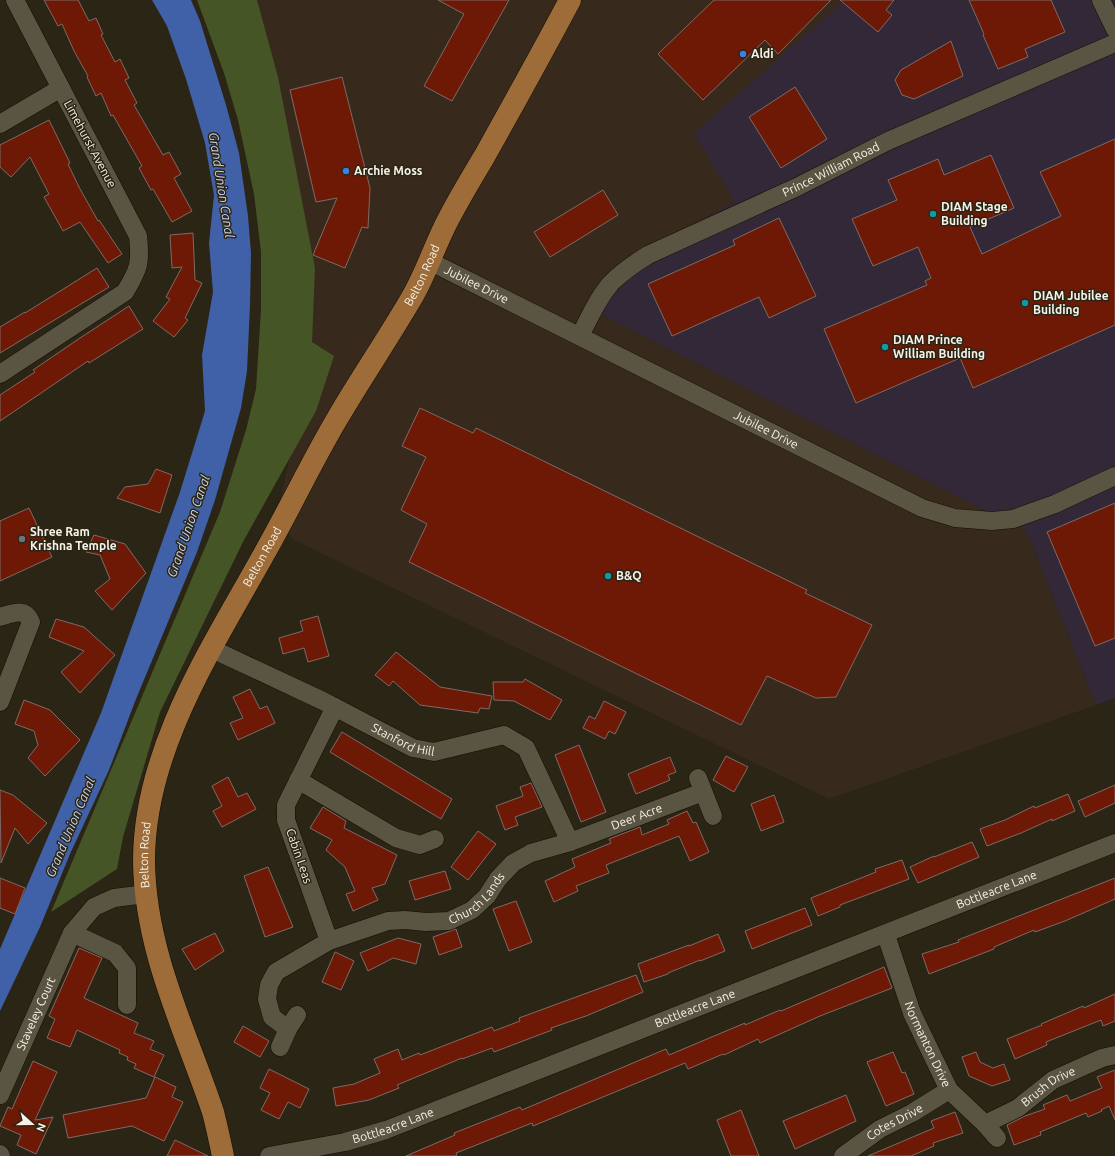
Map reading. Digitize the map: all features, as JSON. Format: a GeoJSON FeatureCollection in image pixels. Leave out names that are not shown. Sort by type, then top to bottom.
{"type":"FeatureCollection","features":[{"type":"Feature","properties":{"kind":"main road","name":"Belton Road"},"geometry":{"type":"LineString","coordinates":[[223,1156],[214,1115],[161,968],[146,894],[144,858],[148,820],[155,781],[168,741],[180,712],[212,649],[336,421],[414,295],[448,219],[570,0]]}},
{"type":"Feature","properties":{"kind":"street","name":"Limehurst Avenue"},"geometry":{"type":"LineString","coordinates":[[0,374],[124,292],[135,276],[140,257],[138,236],[15,0]]}},
{"type":"Feature","properties":{"kind":"street"},"geometry":{"type":"LineString","coordinates":[[1101,0],[1115,29]]}},
{"type":"Feature","properties":{"kind":"street","name":"Prince William Road"},"geometry":{"type":"LineString","coordinates":[[580,336],[601,297],[611,283],[648,255],[797,187],[888,141],[1115,44]]}},
{"type":"Feature","properties":{"kind":"street"},"geometry":{"type":"LineString","coordinates":[[0,124],[61,88]]}},
{"type":"Feature","properties":{"kind":"street","name":"Jubilee Drive"},"geometry":{"type":"LineString","coordinates":[[429,261],[922,508],[955,518],[992,520],[1013,519],[1055,504],[1115,476]]}},
{"type":"Feature","properties":{"kind":"street"},"geometry":{"type":"LineString","coordinates":[[0,617],[14,612],[24,612],[29,616],[31,622],[0,702]]}},
{"type":"Feature","properties":{"kind":"street","name":"Stanford Hill"},"geometry":{"type":"LineString","coordinates":[[212,649],[335,707],[413,748],[434,752],[504,735],[526,748],[570,842]]}},
{"type":"Feature","properties":{"kind":"street","name":"Cabin Leas"},"geometry":{"type":"LineString","coordinates":[[329,941],[286,820],[286,805],[335,707]]}},
{"type":"Feature","properties":{"kind":"street"},"geometry":{"type":"LineString","coordinates":[[298,780],[396,838],[420,845],[435,839]]}},
{"type":"Feature","properties":{"kind":"street","name":"Deer Acre"},"geometry":{"type":"LineString","coordinates":[[570,842],[700,785],[713,816]]}},
{"type":"Feature","properties":{"kind":"street","name":"Church Lands"},"geometry":{"type":"LineString","coordinates":[[280,1047],[292,1022],[272,1017],[267,999],[269,985],[276,972],[329,941],[388,921],[449,921],[472,910],[487,896],[498,879],[513,863],[531,853],[570,842]]}},
{"type":"Feature","properties":{"kind":"street","name":"Bottleacre Lane"},"geometry":{"type":"LineString","coordinates":[[269,1156],[346,1142],[386,1130],[886,935],[1115,843]]}},
{"type":"Feature","properties":{"kind":"street","name":"Staveley Court"},"geometry":{"type":"LineString","coordinates":[[0,1095],[72,933],[94,906],[114,898],[146,894]]}},
{"type":"Feature","properties":{"kind":"street"},"geometry":{"type":"LineString","coordinates":[[72,933],[115,953],[127,968],[127,1005]]}},
{"type":"Feature","properties":{"kind":"street","name":"Normanton Drive"},"geometry":{"type":"LineString","coordinates":[[886,935],[912,1013],[949,1090],[985,1124],[997,1138]]}},
{"type":"Feature","properties":{"kind":"street","name":"Brush Drive"},"geometry":{"type":"LineString","coordinates":[[985,1124],[1018,1108],[1053,1080],[1102,1058],[1115,1055]]}},
{"type":"Feature","properties":{"kind":"street","name":"Cotes Drive"},"geometry":{"type":"LineString","coordinates":[[843,1156],[880,1129],[912,1113],[949,1090]]}},
{"type":"Feature","properties":{"kind":"shaded area"},"geometry":{"type":"Polygon","coordinates":[[[253,0],[843,0],[834,10],[735,202],[619,264],[589,308],[1027,532],[1096,705],[829,799],[292,539],[277,514],[290,456],[253,0]]]}},
{"type":"Feature","properties":{"kind":"shaded area"},"geometry":{"type":"Polygon","coordinates":[[[843,0],[1115,0],[1115,698],[1096,705],[1027,532],[589,308],[619,264],[735,202],[694,133],[834,10],[843,0]]]}},
{"type":"Feature","properties":{"kind":"green space"},"geometry":{"type":"Polygon","coordinates":[[[197,0],[257,0],[278,77],[315,268],[312,342],[334,356],[316,411],[244,540],[160,712],[123,837],[117,869],[51,912],[220,512],[246,430],[256,389],[261,309],[261,252],[254,194],[238,120],[224,73],[197,0]]]}},
{"type":"Feature","properties":{"kind":"water","name":"Grand Union Canal"},"geometry":{"type":"Polygon","coordinates":[[[152,0],[191,0],[200,21],[239,153],[248,216],[251,253],[247,371],[241,408],[215,500],[197,552],[136,699],[109,770],[70,854],[40,927],[0,1011],[0,949],[101,713],[180,492],[205,411],[202,355],[213,292],[209,243],[214,195],[205,143],[186,79],[167,26],[152,0]]]}},
{"type":"Feature","properties":{"kind":"building"},"geometry":{"type":"Polygon","coordinates":[[[44,0],[78,0],[89,21],[96,18],[103,34],[101,35],[115,62],[120,59],[129,78],[125,80],[137,103],[134,105],[163,155],[169,152],[181,174],[174,178],[192,211],[172,222],[153,189],[151,190],[139,168],[142,166],[113,115],[111,116],[101,93],[96,96],[87,77],[88,76],[74,51],[62,24],[58,26],[44,0]]]}},
{"type":"Feature","properties":{"kind":"building"},"geometry":{"type":"Polygon","coordinates":[[[438,0],[509,0],[452,101],[424,86],[464,14],[438,0]]]}},
{"type":"Feature","properties":{"kind":"building"},"geometry":{"type":"Polygon","coordinates":[[[714,0],[831,0],[778,54],[765,40],[703,100],[658,54],[714,0]]]}},
{"type":"Feature","properties":{"kind":"building"},"geometry":{"type":"Polygon","coordinates":[[[840,0],[894,0],[886,10],[892,15],[878,32],[840,0]]]}},
{"type":"Feature","properties":{"kind":"building"},"geometry":{"type":"Polygon","coordinates":[[[969,0],[1051,0],[1065,32],[1025,49],[1028,57],[998,69],[969,0]]]}},
{"type":"Feature","properties":{"kind":"building"},"geometry":{"type":"Polygon","coordinates":[[[951,41],[963,76],[914,99],[902,95],[895,80],[901,70],[951,41]]]}},
{"type":"Feature","properties":{"kind":"building"},"geometry":{"type":"Polygon","coordinates":[[[342,77],[370,188],[368,228],[362,227],[345,268],[313,255],[337,198],[316,202],[290,90],[342,77]]]}},
{"type":"Feature","properties":{"kind":"building"},"geometry":{"type":"Polygon","coordinates":[[[795,87],[827,139],[781,168],[749,117],[795,87]]]}},
{"type":"Feature","properties":{"kind":"building"},"geometry":{"type":"Polygon","coordinates":[[[49,120],[70,163],[68,164],[80,189],[98,221],[99,220],[122,254],[108,263],[80,222],[63,231],[44,197],[49,194],[30,157],[11,177],[0,167],[0,145],[49,120]]]}},
{"type":"Feature","properties":{"kind":"building"},"geometry":{"type":"Polygon","coordinates":[[[1115,139],[1115,325],[973,388],[960,358],[856,403],[824,329],[927,285],[925,281],[931,278],[918,247],[873,266],[852,219],[897,200],[888,180],[938,159],[944,175],[991,155],[1014,208],[970,227],[982,254],[1061,216],[1040,172],[1115,139]]]}},
{"type":"Feature","properties":{"kind":"building"},"geometry":{"type":"Polygon","coordinates":[[[603,190],[618,215],[550,257],[534,232],[603,190]]]}},
{"type":"Feature","properties":{"kind":"building"},"geometry":{"type":"Polygon","coordinates":[[[779,218],[816,296],[769,318],[759,297],[672,336],[648,284],[735,245],[733,240],[779,218]]]}},
{"type":"Feature","properties":{"kind":"building"},"geometry":{"type":"Polygon","coordinates":[[[193,233],[195,280],[202,283],[185,318],[188,320],[174,337],[153,321],[170,299],[166,297],[182,267],[172,268],[170,235],[193,233]]]}},
{"type":"Feature","properties":{"kind":"building"},"geometry":{"type":"Polygon","coordinates":[[[97,268],[109,287],[0,353],[0,327],[97,268]]]}},
{"type":"Feature","properties":{"kind":"building"},"geometry":{"type":"Polygon","coordinates":[[[129,306],[143,329],[89,363],[88,361],[0,421],[0,395],[35,372],[33,370],[129,306]]]}},
{"type":"Feature","properties":{"kind":"building","name":"B&Q"},"geometry":{"type":"Polygon","coordinates":[[[420,408],[473,433],[476,428],[807,590],[805,593],[872,625],[836,697],[816,698],[767,676],[741,725],[409,562],[427,524],[401,510],[426,457],[402,446],[420,408]]]}},
{"type":"Feature","properties":{"kind":"building"},"geometry":{"type":"Polygon","coordinates":[[[156,469],[172,475],[160,513],[117,498],[125,487],[148,484],[156,469]]]}},
{"type":"Feature","properties":{"kind":"building"},"geometry":{"type":"Polygon","coordinates":[[[1115,503],[1115,638],[1095,646],[1047,532],[1115,503]]]}},
{"type":"Feature","properties":{"kind":"building","name":"Shree Ram Krishna Temple"},"geometry":{"type":"Polygon","coordinates":[[[29,508],[52,557],[0,581],[0,521],[29,508]]]}},
{"type":"Feature","properties":{"kind":"building"},"geometry":{"type":"Polygon","coordinates":[[[94,535],[125,544],[146,573],[112,610],[95,591],[110,579],[100,555],[86,552],[94,535]]]}},
{"type":"Feature","properties":{"kind":"building"},"geometry":{"type":"Polygon","coordinates":[[[318,616],[329,656],[308,662],[304,648],[283,654],[279,638],[303,631],[300,621],[318,616]]]}},
{"type":"Feature","properties":{"kind":"building"},"geometry":{"type":"Polygon","coordinates":[[[56,619],[84,627],[115,655],[80,693],[61,672],[84,651],[49,637],[56,619]]]}},
{"type":"Feature","properties":{"kind":"building"},"geometry":{"type":"Polygon","coordinates":[[[396,652],[440,687],[492,696],[489,709],[480,708],[478,713],[420,705],[393,681],[389,686],[375,675],[396,652]]]}},
{"type":"Feature","properties":{"kind":"building"},"geometry":{"type":"Polygon","coordinates":[[[525,679],[562,700],[550,720],[514,701],[494,700],[493,682],[523,682],[525,679]]]}},
{"type":"Feature","properties":{"kind":"building"},"geometry":{"type":"Polygon","coordinates":[[[250,689],[260,709],[267,706],[275,723],[238,740],[230,723],[243,718],[233,697],[250,689]]]}},
{"type":"Feature","properties":{"kind":"building"},"geometry":{"type":"Polygon","coordinates":[[[24,700],[50,710],[80,740],[45,776],[28,758],[38,745],[34,731],[15,724],[24,700]]]}},
{"type":"Feature","properties":{"kind":"building"},"geometry":{"type":"Polygon","coordinates":[[[604,701],[626,712],[615,734],[609,731],[605,739],[583,728],[589,716],[595,719],[604,701]]]}},
{"type":"Feature","properties":{"kind":"building"},"geometry":{"type":"Polygon","coordinates":[[[342,732],[452,799],[441,819],[330,752],[342,732]]]}},
{"type":"Feature","properties":{"kind":"building"},"geometry":{"type":"Polygon","coordinates":[[[579,745],[606,812],[581,822],[555,755],[579,745]]]}},
{"type":"Feature","properties":{"kind":"building"},"geometry":{"type":"Polygon","coordinates":[[[726,756],[748,767],[734,792],[713,780],[726,756]]]}},
{"type":"Feature","properties":{"kind":"building"},"geometry":{"type":"Polygon","coordinates":[[[670,757],[676,772],[668,775],[670,780],[636,794],[628,774],[670,757]]]}},
{"type":"Feature","properties":{"kind":"building"},"geometry":{"type":"Polygon","coordinates":[[[228,777],[238,797],[247,793],[256,809],[222,827],[213,811],[222,806],[212,786],[228,777]]]}},
{"type":"Feature","properties":{"kind":"building"},"geometry":{"type":"Polygon","coordinates":[[[531,783],[542,807],[515,817],[518,825],[505,830],[496,806],[523,796],[520,787],[531,783]]]}},
{"type":"Feature","properties":{"kind":"building"},"geometry":{"type":"Polygon","coordinates":[[[1115,785],[1115,803],[1085,817],[1078,801],[1115,785]]]}},
{"type":"Feature","properties":{"kind":"building"},"geometry":{"type":"Polygon","coordinates":[[[0,790],[13,795],[47,823],[28,844],[15,828],[1,863],[0,790]]]}},
{"type":"Feature","properties":{"kind":"building"},"geometry":{"type":"Polygon","coordinates":[[[1068,794],[1075,811],[987,846],[980,829],[1005,820],[1034,806],[1035,808],[1068,794]]]}},
{"type":"Feature","properties":{"kind":"building"},"geometry":{"type":"Polygon","coordinates":[[[774,795],[784,822],[761,831],[751,804],[774,795]]]}},
{"type":"Feature","properties":{"kind":"building"},"geometry":{"type":"Polygon","coordinates":[[[323,807],[346,821],[344,828],[397,855],[385,884],[372,888],[378,900],[353,911],[346,894],[355,891],[345,867],[326,850],[332,840],[310,828],[323,807]]]}},
{"type":"Feature","properties":{"kind":"building"},"geometry":{"type":"Polygon","coordinates":[[[687,811],[693,823],[696,822],[709,852],[690,861],[679,836],[606,865],[609,873],[576,886],[578,891],[554,902],[545,881],[575,867],[572,859],[611,843],[609,839],[640,827],[642,835],[669,824],[667,820],[687,811]]]}},
{"type":"Feature","properties":{"kind":"building"},"geometry":{"type":"Polygon","coordinates":[[[478,831],[496,844],[468,880],[451,867],[478,831]]]}},
{"type":"Feature","properties":{"kind":"building"},"geometry":{"type":"Polygon","coordinates":[[[972,842],[979,857],[918,883],[910,867],[934,856],[972,842]]]}},
{"type":"Feature","properties":{"kind":"building"},"geometry":{"type":"Polygon","coordinates":[[[902,860],[909,879],[840,905],[840,907],[818,916],[811,898],[876,872],[875,869],[902,860]]]}},
{"type":"Feature","properties":{"kind":"building"},"geometry":{"type":"Polygon","coordinates":[[[268,867],[293,927],[265,937],[244,876],[268,867]]]}},
{"type":"Feature","properties":{"kind":"building"},"geometry":{"type":"Polygon","coordinates":[[[445,871],[451,889],[415,900],[409,881],[445,871]]]}},
{"type":"Feature","properties":{"kind":"building"},"geometry":{"type":"Polygon","coordinates":[[[0,878],[25,888],[15,914],[0,908],[0,878]]]}},
{"type":"Feature","properties":{"kind":"building"},"geometry":{"type":"Polygon","coordinates":[[[1115,878],[1115,899],[1065,921],[1035,932],[1034,930],[994,947],[994,949],[929,974],[922,954],[959,942],[958,940],[1115,878]]]}},
{"type":"Feature","properties":{"kind":"building"},"geometry":{"type":"Polygon","coordinates":[[[516,901],[532,942],[509,951],[493,909],[516,901]]]}},
{"type":"Feature","properties":{"kind":"building"},"geometry":{"type":"Polygon","coordinates":[[[805,908],[812,925],[752,949],[745,931],[805,908]]]}},
{"type":"Feature","properties":{"kind":"building"},"geometry":{"type":"Polygon","coordinates":[[[456,929],[462,947],[439,955],[433,937],[456,929]]]}},
{"type":"Feature","properties":{"kind":"building"},"geometry":{"type":"Polygon","coordinates":[[[215,933],[224,951],[195,970],[182,949],[215,933]]]}},
{"type":"Feature","properties":{"kind":"building"},"geometry":{"type":"Polygon","coordinates":[[[718,934],[725,951],[644,982],[638,964],[718,934]]]}},
{"type":"Feature","properties":{"kind":"building"},"geometry":{"type":"Polygon","coordinates":[[[398,938],[421,944],[416,964],[393,958],[368,971],[360,953],[398,938]]]}},
{"type":"Feature","properties":{"kind":"building"},"geometry":{"type":"Polygon","coordinates":[[[79,948],[102,958],[84,998],[138,1023],[134,1033],[154,1041],[150,1049],[164,1055],[154,1077],[134,1068],[136,1064],[127,1060],[128,1057],[119,1053],[120,1050],[77,1030],[70,1047],[47,1038],[55,1019],[49,1016],[79,948]]]}},
{"type":"Feature","properties":{"kind":"building"},"geometry":{"type":"Polygon","coordinates":[[[335,952],[354,961],[341,990],[322,982],[335,952]]]}},
{"type":"Feature","properties":{"kind":"building"},"geometry":{"type":"Polygon","coordinates":[[[884,967],[892,988],[820,1016],[760,1043],[758,1039],[724,1055],[723,1054],[688,1069],[685,1063],[533,1126],[532,1123],[456,1153],[457,1156],[406,1156],[455,1135],[454,1133],[520,1107],[522,1110],[666,1049],[669,1055],[745,1023],[745,1025],[780,1010],[781,1011],[884,967]]]}},
{"type":"Feature","properties":{"kind":"building"},"geometry":{"type":"Polygon","coordinates":[[[636,975],[643,992],[586,1016],[551,1028],[552,1030],[494,1052],[492,1048],[462,1058],[397,1085],[399,1088],[369,1100],[336,1106],[333,1088],[354,1084],[380,1073],[374,1059],[398,1049],[402,1060],[419,1053],[420,1055],[492,1027],[494,1031],[520,1021],[519,1018],[636,975]]]}},
{"type":"Feature","properties":{"kind":"building"},"geometry":{"type":"Polygon","coordinates":[[[1115,994],[1115,1021],[1103,1026],[1101,1020],[1046,1042],[1047,1045],[1015,1059],[1007,1039],[1083,1006],[1084,1008],[1115,994]]]}},
{"type":"Feature","properties":{"kind":"building"},"geometry":{"type":"Polygon","coordinates":[[[243,1026],[269,1041],[260,1057],[234,1042],[243,1026]]]}},
{"type":"Feature","properties":{"kind":"building"},"geometry":{"type":"Polygon","coordinates":[[[893,1052],[902,1073],[905,1072],[914,1094],[886,1106],[867,1062],[893,1052]]]}},
{"type":"Feature","properties":{"kind":"building"},"geometry":{"type":"Polygon","coordinates":[[[976,1052],[980,1062],[993,1068],[1004,1064],[1010,1080],[992,1086],[969,1076],[962,1057],[976,1052]]]}},
{"type":"Feature","properties":{"kind":"building"},"geometry":{"type":"Polygon","coordinates":[[[33,1061],[57,1072],[35,1120],[53,1117],[36,1154],[17,1145],[21,1135],[0,1126],[8,1107],[12,1109],[33,1061]]]}},
{"type":"Feature","properties":{"kind":"building"},"geometry":{"type":"Polygon","coordinates":[[[269,1069],[309,1089],[300,1108],[288,1102],[279,1119],[261,1110],[270,1093],[260,1088],[269,1069]]]}},
{"type":"Feature","properties":{"kind":"building"},"geometry":{"type":"Polygon","coordinates":[[[1115,1070],[1115,1120],[1109,1106],[1088,1117],[1086,1113],[1040,1132],[1041,1135],[1014,1145],[1007,1125],[1025,1116],[1045,1109],[1043,1105],[1067,1095],[1070,1101],[1102,1088],[1097,1077],[1115,1070]]]}},
{"type":"Feature","properties":{"kind":"building"},"geometry":{"type":"Polygon","coordinates":[[[155,1077],[176,1087],[172,1097],[183,1102],[164,1141],[132,1126],[68,1138],[63,1115],[146,1098],[155,1077]]]}},
{"type":"Feature","properties":{"kind":"building"},"geometry":{"type":"Polygon","coordinates":[[[846,1095],[856,1121],[795,1149],[783,1121],[846,1095]]]}},
{"type":"Feature","properties":{"kind":"building"},"geometry":{"type":"Polygon","coordinates":[[[741,1110],[759,1156],[731,1156],[717,1120],[741,1110]]]}},
{"type":"Feature","properties":{"kind":"building"},"geometry":{"type":"Polygon","coordinates":[[[955,1112],[963,1133],[933,1143],[934,1146],[911,1156],[868,1156],[934,1128],[931,1121],[955,1112]]]}},
{"type":"Feature","properties":{"kind":"building"},"geometry":{"type":"Polygon","coordinates":[[[175,1140],[208,1156],[167,1156],[175,1140]]]}},
{"type":"Feature","properties":{"kind":"place","name":"Aldi"},"geometry":{"type":"Point","coordinates":[743,54]}},
{"type":"Feature","properties":{"kind":"place","name":"Archie Moss"},"geometry":{"type":"Point","coordinates":[346,171]}},
{"type":"Feature","properties":{"kind":"place","name":"DIAM Stage Building"},"geometry":{"type":"Point","coordinates":[933,214]}},
{"type":"Feature","properties":{"kind":"place","name":"DIAM Jubilee Building"},"geometry":{"type":"Point","coordinates":[1025,303]}},
{"type":"Feature","properties":{"kind":"place","name":"DIAM Prince William Building"},"geometry":{"type":"Point","coordinates":[885,347]}},
{"type":"Feature","properties":{"kind":"place","name":"Shree Ram Krishna Temple"},"geometry":{"type":"Point","coordinates":[22,539]}},
{"type":"Feature","properties":{"kind":"place","name":"B&Q"},"geometry":{"type":"Point","coordinates":[608,576]}}]}
